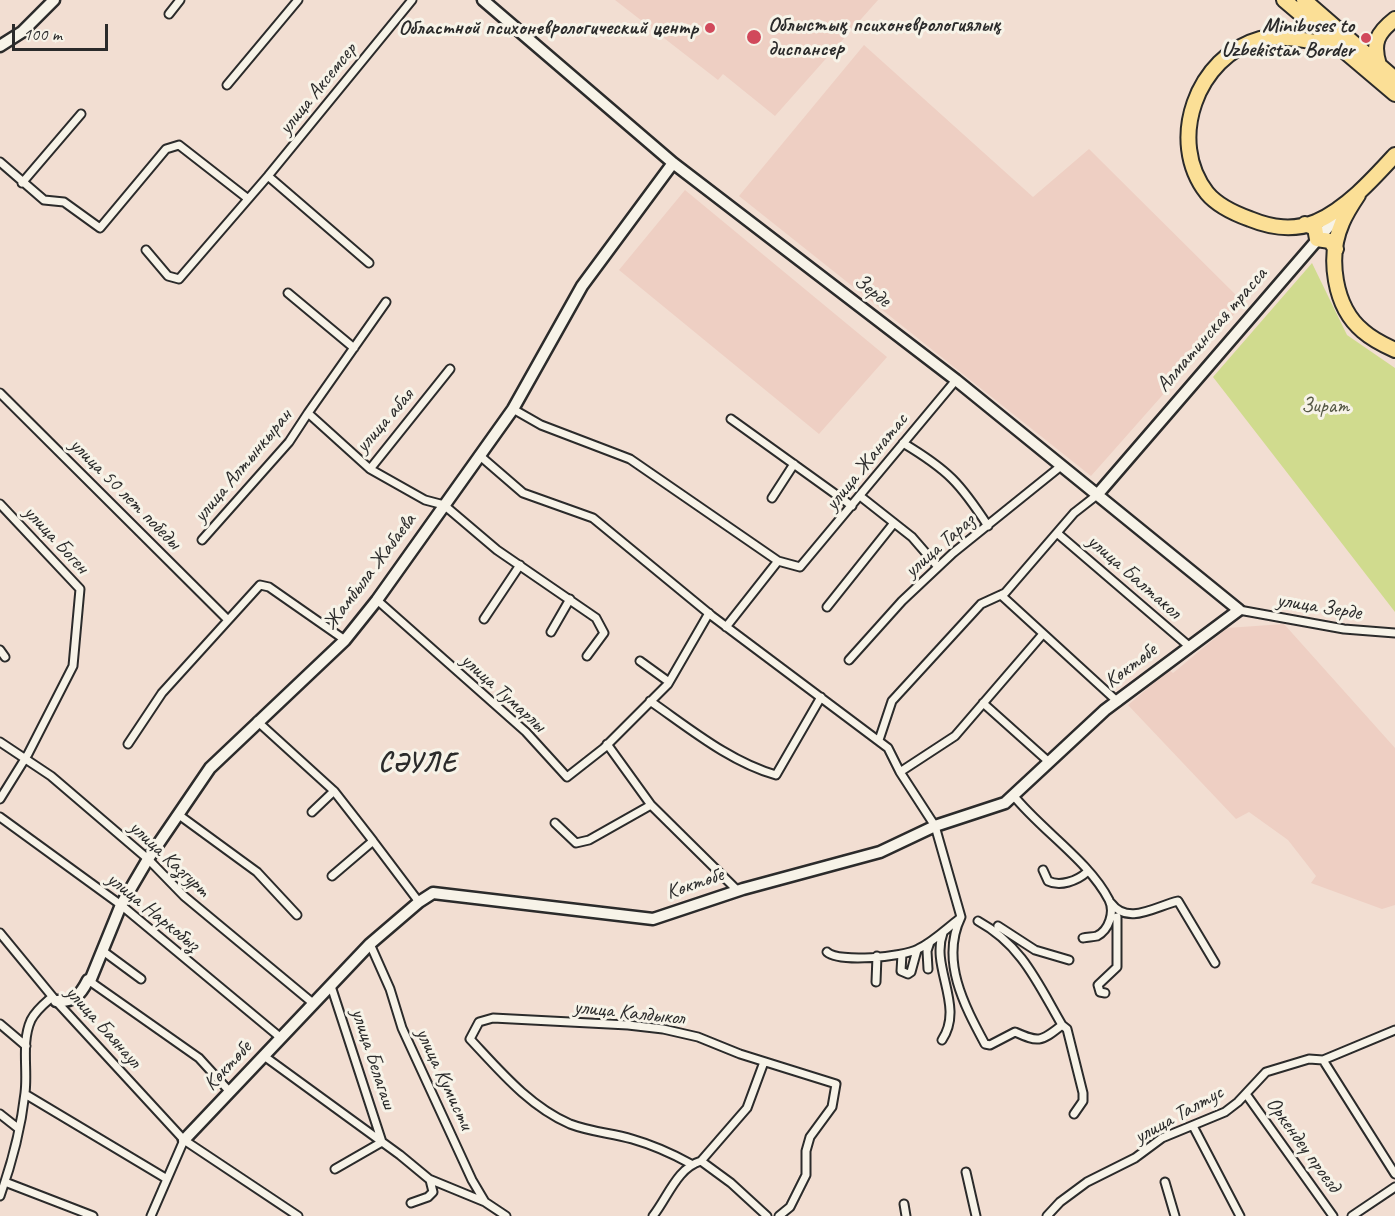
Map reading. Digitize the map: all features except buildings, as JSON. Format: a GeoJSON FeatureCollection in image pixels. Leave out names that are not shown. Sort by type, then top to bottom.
{"type":"FeatureCollection","features":[{"type":"Feature","properties":{"kind":"highway"},"geometry":{"type":"LineString","coordinates":[[1284,0],[1340,48],[1384,73]]}},
{"type":"Feature","properties":{"kind":"highway"},"geometry":{"type":"LineString","coordinates":[[1304,0],[1384,73]]}},
{"type":"Feature","properties":{"kind":"highway"},"geometry":{"type":"LineString","coordinates":[[1395,19],[1381,30],[1375,42],[1384,73],[1395,94]]}},
{"type":"Feature","properties":{"kind":"highway"},"geometry":{"type":"LineString","coordinates":[[1340,48],[1314,40],[1261,39],[1228,55],[1206,76],[1194,104],[1188,138],[1193,166],[1208,194],[1234,213],[1261,224],[1287,229],[1316,221],[1359,192],[1394,155]]}},
{"type":"Feature","properties":{"kind":"highway"},"geometry":{"type":"LineString","coordinates":[[1359,192],[1341,225],[1334,258],[1338,293],[1348,314],[1362,331],[1395,351]]}},
{"type":"Feature","properties":{"kind":"highway"},"geometry":{"type":"LineString","coordinates":[[1305,224],[1315,228],[1317,239],[1330,241],[1336,249]]}},
{"type":"Feature","properties":{"kind":"street"},"geometry":{"type":"LineString","coordinates":[[0,46],[22,32],[54,0]]}},
{"type":"Feature","properties":{"kind":"street"},"geometry":{"type":"LineString","coordinates":[[169,14],[180,0]]}},
{"type":"Feature","properties":{"kind":"street"},"geometry":{"type":"LineString","coordinates":[[227,84],[298,0]]}},
{"type":"Feature","properties":{"kind":"street","name":"улица Аксемсер"},"geometry":{"type":"LineString","coordinates":[[146,250],[168,276],[180,279],[268,176],[412,0]]}},
{"type":"Feature","properties":{"kind":"street","name":"Зерде"},"geometry":{"type":"LineString","coordinates":[[483,0],[673,163],[956,380],[1239,610]]}},
{"type":"Feature","properties":{"kind":"street"},"geometry":{"type":"LineString","coordinates":[[22,183],[81,114]]}},
{"type":"Feature","properties":{"kind":"street"},"geometry":{"type":"LineString","coordinates":[[0,162],[44,200],[64,202],[100,228],[166,148],[179,145],[247,198]]}},
{"type":"Feature","properties":{"kind":"street","name":"Жамбыла Жабаева"},"geometry":{"type":"LineString","coordinates":[[54,999],[69,1002],[80,995],[88,980],[90,981],[121,905],[147,859],[210,768],[345,640],[377,600],[513,409],[582,286],[673,163]]}},
{"type":"Feature","properties":{"kind":"street"},"geometry":{"type":"LineString","coordinates":[[268,176],[369,263]]}},
{"type":"Feature","properties":{"kind":"street","name":"Алматинская трасса"},"geometry":{"type":"LineString","coordinates":[[1097,495],[1359,192]]}},
{"type":"Feature","properties":{"kind":"street"},"geometry":{"type":"LineString","coordinates":[[288,293],[354,348]]}},
{"type":"Feature","properties":{"kind":"street"},"geometry":{"type":"LineString","coordinates":[[308,413],[386,302]]}},
{"type":"Feature","properties":{"kind":"street","name":"улица абая"},"geometry":{"type":"LineString","coordinates":[[308,413],[370,469],[450,369]]}},
{"type":"Feature","properties":{"kind":"street","name":"улица Жанатас"},"geometry":{"type":"LineString","coordinates":[[778,561],[796,567],[804,565],[956,380]]}},
{"type":"Feature","properties":{"kind":"street","name":"улица 50 лет победы"},"geometry":{"type":"LineString","coordinates":[[0,393],[227,619]]}},
{"type":"Feature","properties":{"kind":"street"},"geometry":{"type":"LineString","coordinates":[[513,409],[541,425],[630,459],[778,561],[755,594],[726,627]]}},
{"type":"Feature","properties":{"kind":"street","name":"улица Алтынкыран"},"geometry":{"type":"LineString","coordinates":[[202,540],[289,442],[308,413]]}},
{"type":"Feature","properties":{"kind":"street"},"geometry":{"type":"LineString","coordinates":[[730,419],[852,506]]}},
{"type":"Feature","properties":{"kind":"street"},"geometry":{"type":"LineString","coordinates":[[903,443],[940,465],[960,484],[988,526]]}},
{"type":"Feature","properties":{"kind":"street"},"geometry":{"type":"LineString","coordinates":[[479,455],[523,493],[593,518],[709,614],[888,748],[900,772],[935,826],[961,917],[953,935],[952,961],[965,1003],[985,1044],[990,1045],[1011,1032],[1030,1040],[1040,1040],[1062,1025]]}},
{"type":"Feature","properties":{"kind":"street"},"geometry":{"type":"LineString","coordinates":[[772,498],[794,464]]}},
{"type":"Feature","properties":{"kind":"street","name":"улица Тараз"},"geometry":{"type":"LineString","coordinates":[[849,660],[902,601],[938,567],[1061,466]]}},
{"type":"Feature","properties":{"kind":"street"},"geometry":{"type":"LineString","coordinates":[[370,469],[425,500],[444,505],[497,550],[596,618],[604,633],[587,656]]}},
{"type":"Feature","properties":{"kind":"street"},"geometry":{"type":"LineString","coordinates":[[879,740],[892,701],[981,604],[1001,595],[1074,513],[1097,495]]}},
{"type":"Feature","properties":{"kind":"street"},"geometry":{"type":"LineString","coordinates":[[860,496],[912,537],[938,567]]}},
{"type":"Feature","properties":{"kind":"street","name":"улица Боген"},"geometry":{"type":"LineString","coordinates":[[0,504],[80,589],[73,666],[0,799]]}},
{"type":"Feature","properties":{"kind":"street"},"geometry":{"type":"LineString","coordinates":[[827,607],[894,523]]}},
{"type":"Feature","properties":{"kind":"street","name":"улица Балтакол"},"geometry":{"type":"LineString","coordinates":[[1057,533],[1190,647]]}},
{"type":"Feature","properties":{"kind":"street"},"geometry":{"type":"LineString","coordinates":[[484,620],[520,565]]}},
{"type":"Feature","properties":{"kind":"street"},"geometry":{"type":"LineString","coordinates":[[128,744],[162,693],[260,585],[269,587],[345,640]]}},
{"type":"Feature","properties":{"kind":"street"},"geometry":{"type":"LineString","coordinates":[[1001,595],[1042,635],[1052,640],[1118,702]]}},
{"type":"Feature","properties":{"kind":"street"},"geometry":{"type":"LineString","coordinates":[[551,632],[570,599]]}},
{"type":"Feature","properties":{"kind":"street","name":"улица Тумарлы"},"geometry":{"type":"LineString","coordinates":[[377,600],[526,732],[567,777],[608,744],[669,682],[709,614]]}},
{"type":"Feature","properties":{"kind":"street","name":"улица Зерде"},"geometry":{"type":"LineString","coordinates":[[1239,610],[1344,629],[1395,633]]}},
{"type":"Feature","properties":{"kind":"street","name":"Көктөбе"},"geometry":{"type":"LineString","coordinates":[[184,1140],[370,944],[419,902],[433,893],[653,919],[738,891],[880,852],[935,826],[1005,802],[1105,710],[1239,610]]}},
{"type":"Feature","properties":{"kind":"street"},"geometry":{"type":"LineString","coordinates":[[900,772],[955,736],[1042,635]]}},
{"type":"Feature","properties":{"kind":"street"},"geometry":{"type":"LineString","coordinates":[[0,650],[5,657]]}},
{"type":"Feature","properties":{"kind":"street"},"geometry":{"type":"LineString","coordinates":[[640,661],[669,682]]}},
{"type":"Feature","properties":{"kind":"street"},"geometry":{"type":"LineString","coordinates":[[650,701],[708,741],[759,770],[776,775],[821,697]]}},
{"type":"Feature","properties":{"kind":"street"},"geometry":{"type":"LineString","coordinates":[[983,703],[1049,762]]}},
{"type":"Feature","properties":{"kind":"street"},"geometry":{"type":"LineString","coordinates":[[257,721],[334,791],[367,830],[372,841],[419,902]]}},
{"type":"Feature","properties":{"kind":"street","name":"улица Казгурт"},"geometry":{"type":"LineString","coordinates":[[0,742],[51,776],[147,859],[184,896],[314,1004]]}},
{"type":"Feature","properties":{"kind":"street"},"geometry":{"type":"LineString","coordinates":[[608,744],[651,805],[738,891]]}},
{"type":"Feature","properties":{"kind":"street"},"geometry":{"type":"LineString","coordinates":[[312,812],[334,791]]}},
{"type":"Feature","properties":{"kind":"street"},"geometry":{"type":"LineString","coordinates":[[1013,795],[1087,872],[1118,910],[1132,915],[1178,901],[1215,963]]}},
{"type":"Feature","properties":{"kind":"street"},"geometry":{"type":"LineString","coordinates":[[555,823],[576,843],[589,840],[651,805]]}},
{"type":"Feature","properties":{"kind":"street"},"geometry":{"type":"LineString","coordinates":[[179,815],[257,872],[297,915]]}},
{"type":"Feature","properties":{"kind":"street","name":"улица Наркобыз"},"geometry":{"type":"LineString","coordinates":[[0,817],[121,905],[281,1038]]}},
{"type":"Feature","properties":{"kind":"street"},"geometry":{"type":"LineString","coordinates":[[332,876],[372,841]]}},
{"type":"Feature","properties":{"kind":"street"},"geometry":{"type":"LineString","coordinates":[[1043,870],[1048,881],[1056,885],[1087,872]]}},
{"type":"Feature","properties":{"kind":"street"},"geometry":{"type":"LineString","coordinates":[[1083,938],[1099,935],[1108,924],[1112,917],[1109,901]]}},
{"type":"Feature","properties":{"kind":"street"},"geometry":{"type":"LineString","coordinates":[[827,952],[841,958],[902,954],[916,950],[930,942],[961,917]]}},
{"type":"Feature","properties":{"kind":"street"},"geometry":{"type":"LineString","coordinates":[[1106,993],[1100,992],[1098,985],[1117,967],[1117,917]]}},
{"type":"Feature","properties":{"kind":"street"},"geometry":{"type":"LineString","coordinates":[[978,921],[1004,939],[1027,962],[1069,1034],[1083,1093],[1083,1101],[1074,1114]]}},
{"type":"Feature","properties":{"kind":"street"},"geometry":{"type":"LineString","coordinates":[[998,926],[1035,950],[1069,960]]}},
{"type":"Feature","properties":{"kind":"street"},"geometry":{"type":"LineString","coordinates":[[942,1040],[947,1031],[950,1003],[939,946],[944,930]]}},
{"type":"Feature","properties":{"kind":"street","name":"улица Баянаул"},"geometry":{"type":"LineString","coordinates":[[0,933],[54,999],[184,1140],[286,1206],[297,1216]]}},
{"type":"Feature","properties":{"kind":"street"},"geometry":{"type":"LineString","coordinates":[[928,969],[927,951],[930,942]]}},
{"type":"Feature","properties":{"kind":"street","name":"улица Кумисти"},"geometry":{"type":"LineString","coordinates":[[370,944],[390,989],[402,1028],[485,1202]]}},
{"type":"Feature","properties":{"kind":"street"},"geometry":{"type":"LineString","coordinates":[[902,954],[901,972],[908,974],[911,972],[916,950]]}},
{"type":"Feature","properties":{"kind":"street"},"geometry":{"type":"LineString","coordinates":[[103,951],[141,979]]}},
{"type":"Feature","properties":{"kind":"street"},"geometry":{"type":"LineString","coordinates":[[876,982],[877,956]]}},
{"type":"Feature","properties":{"kind":"street"},"geometry":{"type":"LineString","coordinates":[[88,980],[199,1058],[230,1092]]}},
{"type":"Feature","properties":{"kind":"street","name":"улица Белагаш"},"geometry":{"type":"LineString","coordinates":[[331,986],[382,1142]]}},
{"type":"Feature","properties":{"kind":"street"},"geometry":{"type":"LineString","coordinates":[[0,1196],[20,1129],[30,1021],[40,1006],[54,999]]}},
{"type":"Feature","properties":{"kind":"street","name":"улица Калдыкол"},"geometry":{"type":"LineString","coordinates":[[691,1164],[672,1154],[631,1139],[598,1134],[570,1124],[549,1113],[516,1088],[470,1039],[479,1022],[493,1018],[651,1028],[698,1037],[764,1062],[836,1084],[826,1119],[810,1137],[803,1182],[790,1207],[780,1216]]}},
{"type":"Feature","properties":{"kind":"street"},"geometry":{"type":"LineString","coordinates":[[0,1024],[26,1046]]}},
{"type":"Feature","properties":{"kind":"street","name":"улица Талтус"},"geometry":{"type":"LineString","coordinates":[[1047,1215],[1088,1182],[1135,1158],[1162,1138],[1225,1112],[1266,1072],[1309,1059],[1323,1060],[1395,1030]]}},
{"type":"Feature","properties":{"kind":"street","name":"улица Белагаш"},"geometry":{"type":"LineString","coordinates":[[264,1056],[430,1180],[485,1202]]}},
{"type":"Feature","properties":{"kind":"street"},"geometry":{"type":"LineString","coordinates":[[1323,1060],[1395,1174]]}},
{"type":"Feature","properties":{"kind":"street"},"geometry":{"type":"LineString","coordinates":[[653,1216],[668,1197],[682,1171],[700,1161],[747,1108],[764,1062]]}},
{"type":"Feature","properties":{"kind":"street"},"geometry":{"type":"LineString","coordinates":[[25,1094],[167,1179]]}},
{"type":"Feature","properties":{"kind":"street","name":"Оркендеу проезд"},"geometry":{"type":"LineString","coordinates":[[1246,1094],[1333,1216]]}},
{"type":"Feature","properties":{"kind":"street"},"geometry":{"type":"LineString","coordinates":[[0,1114],[20,1129]]}},
{"type":"Feature","properties":{"kind":"street"},"geometry":{"type":"LineString","coordinates":[[1193,1126],[1240,1216]]}},
{"type":"Feature","properties":{"kind":"street"},"geometry":{"type":"LineString","coordinates":[[152,1216],[184,1140]]}},
{"type":"Feature","properties":{"kind":"street","name":"улица Белагаш"},"geometry":{"type":"LineString","coordinates":[[334,1169],[382,1142]]}},
{"type":"Feature","properties":{"kind":"street"},"geometry":{"type":"LineString","coordinates":[[1387,1162],[1395,1157]]}},
{"type":"Feature","properties":{"kind":"street"},"geometry":{"type":"LineString","coordinates":[[700,1161],[731,1184],[767,1216]]}},
{"type":"Feature","properties":{"kind":"street"},"geometry":{"type":"LineString","coordinates":[[966,1172],[976,1216]]}},
{"type":"Feature","properties":{"kind":"street"},"geometry":{"type":"LineString","coordinates":[[411,1203],[428,1197],[433,1192],[430,1180]]}},
{"type":"Feature","properties":{"kind":"street"},"geometry":{"type":"LineString","coordinates":[[5,1182],[93,1216]]}},
{"type":"Feature","properties":{"kind":"street"},"geometry":{"type":"LineString","coordinates":[[1165,1182],[1175,1216]]}},
{"type":"Feature","properties":{"kind":"street"},"geometry":{"type":"LineString","coordinates":[[1352,1216],[1395,1186]]}},
{"type":"Feature","properties":{"kind":"street"},"geometry":{"type":"LineString","coordinates":[[485,1202],[506,1216]]}},
{"type":"Feature","properties":{"kind":"street"},"geometry":{"type":"LineString","coordinates":[[904,1204],[906,1216]]}},
{"type":"Feature","properties":{"kind":"shaded area","name":"Облыстық психоневрологиялық диспансер"},"geometry":{"type":"Polygon","coordinates":[[[615,0],[878,0],[775,116],[723,74],[718,80],[615,0]]]}},
{"type":"Feature","properties":{"kind":"shaded area"},"geometry":{"type":"Polygon","coordinates":[[[864,45],[1033,197],[1089,149],[1244,303],[1091,476],[739,196],[864,45]]]}},
{"type":"Feature","properties":{"kind":"shaded area"},"geometry":{"type":"Polygon","coordinates":[[[685,190],[887,357],[819,434],[619,270],[685,190]]]}},
{"type":"Feature","properties":{"kind":"shaded area"},"geometry":{"type":"Polygon","coordinates":[[[1284,624],[1395,748],[1395,905],[1382,909],[1311,883],[1316,876],[1288,840],[1249,812],[1236,819],[1128,705],[1169,670],[1173,673],[1227,628],[1284,624]]]}},
{"type":"Feature","properties":{"kind":"green space","name":"Зират"},"geometry":{"type":"Polygon","coordinates":[[[1312,263],[1347,335],[1395,368],[1395,612],[1213,377],[1312,263]]]}},
{"type":"Feature","properties":{"kind":"place","name":"Областной психоневрологический центр"},"geometry":{"type":"Point","coordinates":[710,28]}},
{"type":"Feature","properties":{"kind":"place","name":"Облыстық психоневрологиялық диспансер"},"geometry":{"type":"Point","coordinates":[754,37]}},
{"type":"Feature","properties":{"kind":"place","name":"Minibuses to Uzbekistan Border"},"geometry":{"type":"Point","coordinates":[1366,38]}},
{"type":"Feature","properties":{"kind":"district","name":"СӘУЛЕ"},"geometry":{"type":"Point","coordinates":[418,764]}}]}
